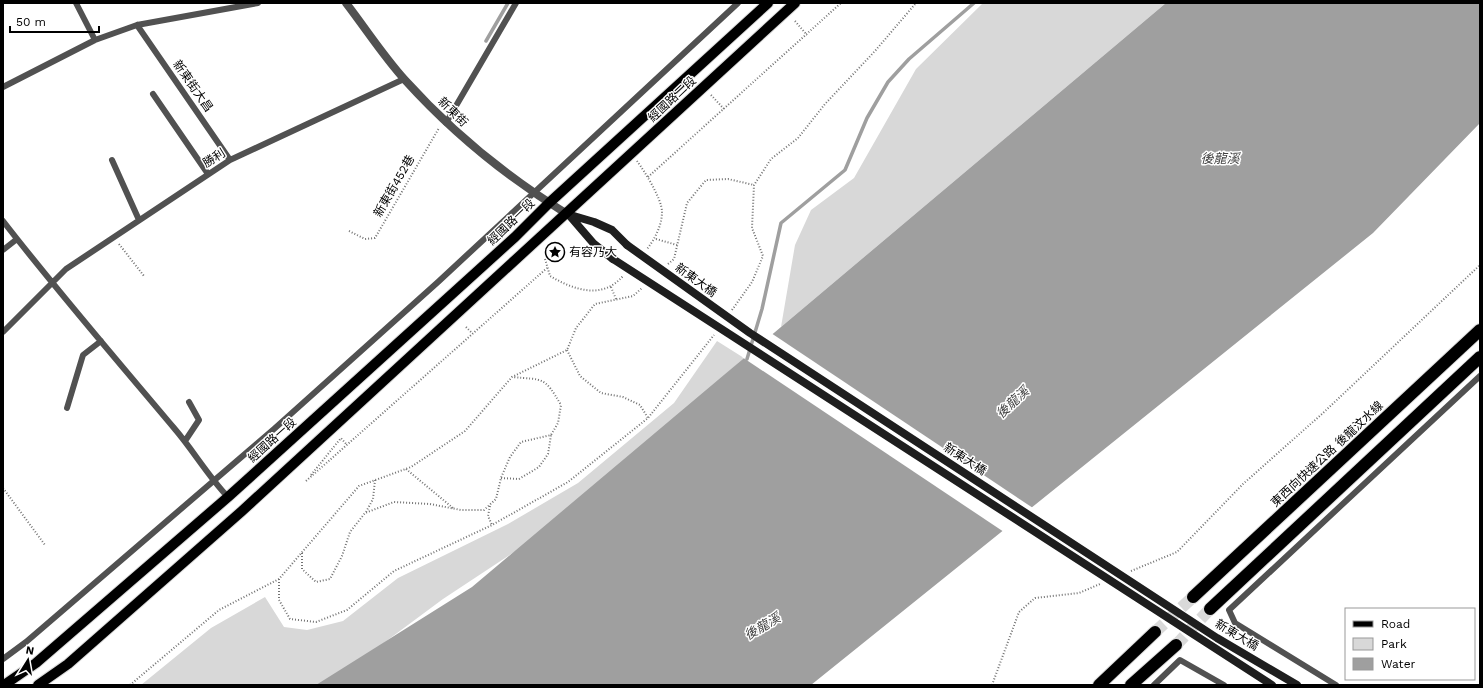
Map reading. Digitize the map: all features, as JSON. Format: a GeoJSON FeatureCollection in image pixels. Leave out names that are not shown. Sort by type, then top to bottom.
{"type":"FeatureCollection","features":[{"type":"Feature","properties":{"kind":"highway","name":"東西向快速公路 後龍汶水線"},"geometry":{"type":"LineString","coordinates":[[1193,597],[1480,330]]}},
{"type":"Feature","properties":{"kind":"highway"},"geometry":{"type":"LineString","coordinates":[[1210,609],[1480,357]]}},
{"type":"Feature","properties":{"kind":"highway"},"geometry":{"type":"LineString","coordinates":[[1098,685],[1155,632]]}},
{"type":"Feature","properties":{"kind":"highway"},"geometry":{"type":"LineString","coordinates":[[1131,685],[1176,645]]}},
{"type":"Feature","properties":{"kind":"main road","name":"經國路二段"},"geometry":{"type":"LineString","coordinates":[[549,203],[768,3]]}},
{"type":"Feature","properties":{"kind":"main road","name":"經國路二段"},"geometry":{"type":"LineString","coordinates":[[566,214],[795,3]]}},
{"type":"Feature","properties":{"kind":"main road","name":"經國路一段"},"geometry":{"type":"LineString","coordinates":[[4,685],[36,663],[228,497],[515,237],[549,203]]}},
{"type":"Feature","properties":{"kind":"main road"},"geometry":{"type":"LineString","coordinates":[[38,685],[68,664],[242,511],[566,214]]}},
{"type":"Feature","properties":{"kind":"street","name":"新東街"},"geometry":{"type":"LineString","coordinates":[[346,3],[404,79],[445,122],[483,155],[566,214]]}},
{"type":"Feature","properties":{"kind":"street","name":"新東大橋"},"geometry":{"type":"LineString","coordinates":[[566,214],[594,222],[612,230],[627,245],[756,337],[1217,638],[1297,685]]}},
{"type":"Feature","properties":{"kind":"street","name":"新東大橋"},"geometry":{"type":"LineString","coordinates":[[566,214],[585,231],[594,244],[613,259],[1272,685]]}},
{"type":"Feature","properties":{"kind":"lane"},"geometry":{"type":"LineString","coordinates":[[76,3],[95,40]]}},
{"type":"Feature","properties":{"kind":"lane"},"geometry":{"type":"LineString","coordinates":[[3,87],[95,40],[137,25],[258,3]]}},
{"type":"Feature","properties":{"kind":"lane"},"geometry":{"type":"LineString","coordinates":[[445,122],[499,34],[516,3]]}},
{"type":"Feature","properties":{"kind":"lane"},"geometry":{"type":"LineString","coordinates":[[3,658],[26,642],[214,481],[426,292],[738,3]]}},
{"type":"Feature","properties":{"kind":"lane","name":"新東街大昌"},"geometry":{"type":"LineString","coordinates":[[137,25],[230,160]]}},
{"type":"Feature","properties":{"kind":"lane","name":"勝利"},"geometry":{"type":"LineString","coordinates":[[3,332],[66,268],[230,160],[404,79]]}},
{"type":"Feature","properties":{"kind":"lane"},"geometry":{"type":"LineString","coordinates":[[153,94],[208,174]]}},
{"type":"Feature","properties":{"kind":"lane"},"geometry":{"type":"LineString","coordinates":[[112,160],[139,220]]}},
{"type":"Feature","properties":{"kind":"lane"},"geometry":{"type":"LineString","coordinates":[[3,221],[51,283],[185,441],[214,481],[228,497]]}},
{"type":"Feature","properties":{"kind":"lane"},"geometry":{"type":"LineString","coordinates":[[3,250],[17,239]]}},
{"type":"Feature","properties":{"kind":"lane"},"geometry":{"type":"LineString","coordinates":[[67,408],[84,355],[101,341]]}},
{"type":"Feature","properties":{"kind":"lane"},"geometry":{"type":"LineString","coordinates":[[1336,685],[1235,623],[1229,610],[1480,376]]}},
{"type":"Feature","properties":{"kind":"lane"},"geometry":{"type":"LineString","coordinates":[[185,441],[200,420],[189,402]]}},
{"type":"Feature","properties":{"kind":"lane"},"geometry":{"type":"LineString","coordinates":[[1154,685],[1180,660],[1224,685]]}},
{"type":"Feature","properties":{"kind":"path"},"geometry":{"type":"LineString","coordinates":[[648,178],[841,3]]}},
{"type":"Feature","properties":{"kind":"path"},"geometry":{"type":"LineString","coordinates":[[730,313],[752,282],[763,256],[752,228],[754,185],[771,159],[798,138],[824,104],[875,51],[916,3]]}},
{"type":"Feature","properties":{"kind":"path"},"geometry":{"type":"LineString","coordinates":[[794,21],[807,35]]}},
{"type":"Feature","properties":{"kind":"path"},"geometry":{"type":"LineString","coordinates":[[710,94],[724,109]]}},
{"type":"Feature","properties":{"kind":"path","name":"新東街452巷"},"geometry":{"type":"LineString","coordinates":[[349,231],[365,239],[375,238],[445,122]]}},
{"type":"Feature","properties":{"kind":"path"},"geometry":{"type":"LineString","coordinates":[[662,269],[674,258],[687,203],[706,180],[728,180],[754,185]]}},
{"type":"Feature","properties":{"kind":"path"},"geometry":{"type":"LineString","coordinates":[[114,237],[144,276]]}},
{"type":"Feature","properties":{"kind":"path"},"geometry":{"type":"LineString","coordinates":[[656,239],[677,245]]}},
{"type":"Feature","properties":{"kind":"path"},"geometry":{"type":"LineString","coordinates":[[1128,572],[1177,552],[1243,484],[1323,413],[1480,265]]}},
{"type":"Feature","properties":{"kind":"path"},"geometry":{"type":"LineString","coordinates":[[347,445],[341,438],[306,481],[347,445],[472,332],[547,268]]}},
{"type":"Feature","properties":{"kind":"path"},"geometry":{"type":"LineString","coordinates":[[130,685],[219,610],[279,579],[359,486],[406,469],[465,432],[512,377],[567,350],[576,328],[595,304],[633,296],[645,286]]}},
{"type":"Feature","properties":{"kind":"path"},"geometry":{"type":"LineString","coordinates":[[611,287],[616,300]]}},
{"type":"Feature","properties":{"kind":"path"},"geometry":{"type":"LineString","coordinates":[[466,327],[472,332]]}},
{"type":"Feature","properties":{"kind":"path"},"geometry":{"type":"LineString","coordinates":[[279,579],[279,600],[290,619],[316,622],[347,610],[394,571],[492,525],[568,482],[648,418],[716,332]]}},
{"type":"Feature","properties":{"kind":"path"},"geometry":{"type":"LineString","coordinates":[[567,350],[580,376],[601,393],[623,397],[640,405],[648,418]]}},
{"type":"Feature","properties":{"kind":"path"},"geometry":{"type":"LineString","coordinates":[[501,478],[519,479],[539,467],[548,454],[551,435],[558,423],[561,405],[549,384],[538,379],[512,377]]}},
{"type":"Feature","properties":{"kind":"path"},"geometry":{"type":"LineString","coordinates":[[365,513],[394,502],[484,510],[496,499],[501,478],[510,457],[521,442],[551,435]]}},
{"type":"Feature","properties":{"kind":"path"},"geometry":{"type":"LineString","coordinates":[[406,469],[453,508]]}},
{"type":"Feature","properties":{"kind":"path"},"geometry":{"type":"LineString","coordinates":[[302,552],[302,569],[316,582],[330,579],[342,556],[350,532],[373,500],[375,480]]}},
{"type":"Feature","properties":{"kind":"path"},"geometry":{"type":"LineString","coordinates":[[3,488],[45,545]]}},
{"type":"Feature","properties":{"kind":"path"},"geometry":{"type":"LineString","coordinates":[[490,505],[488,516],[492,525]]}},
{"type":"Feature","properties":{"kind":"path"},"geometry":{"type":"LineString","coordinates":[[992,685],[1019,612],[1035,598],[1079,593],[1100,584]]}},
{"type":"Feature","properties":{"kind":"green space"},"geometry":{"type":"Polygon","coordinates":[[[983,3],[1166,3],[781,327],[795,245],[811,210],[854,178],[916,69],[983,3]]]}},
{"type":"Feature","properties":{"kind":"green space"},"geometry":{"type":"Polygon","coordinates":[[[717,341],[744,358],[549,529],[443,599],[327,685],[141,685],[211,628],[265,597],[284,627],[307,630],[343,621],[398,578],[508,524],[578,483],[674,403],[717,341]]]}},
{"type":"Feature","properties":{"kind":"water","name":"後龍溪"},"geometry":{"type":"Polygon","coordinates":[[[1166,3],[1480,3],[1480,123],[1373,233],[811,685],[316,685],[472,587],[1166,3]]]}},
{"type":"Feature","properties":{"kind":"pier"},"geometry":{"type":"Polygon","coordinates":[[[771,333],[1033,508],[1004,532],[742,357],[771,333]]]}},
{"type":"Feature","properties":{"kind":"waterway"},"geometry":{"type":"LineString","coordinates":[[486,41],[508,3]]}},
{"type":"Feature","properties":{"kind":"waterway"},"geometry":{"type":"LineString","coordinates":[[747,359],[762,309],[781,223],[845,170],[867,118],[888,82],[909,59],[974,3]]}},
{"type":"Feature","properties":{"kind":"tunnel"},"geometry":{"type":"LineString","coordinates":[[1155,632],[1193,597]]}},
{"type":"Feature","properties":{"kind":"tunnel"},"geometry":{"type":"LineString","coordinates":[[1176,645],[1210,609]]}},
{"type":"Feature","properties":{"kind":"place","name":"有容乃大"},"geometry":{"type":"Point","coordinates":[555,252]}}]}
